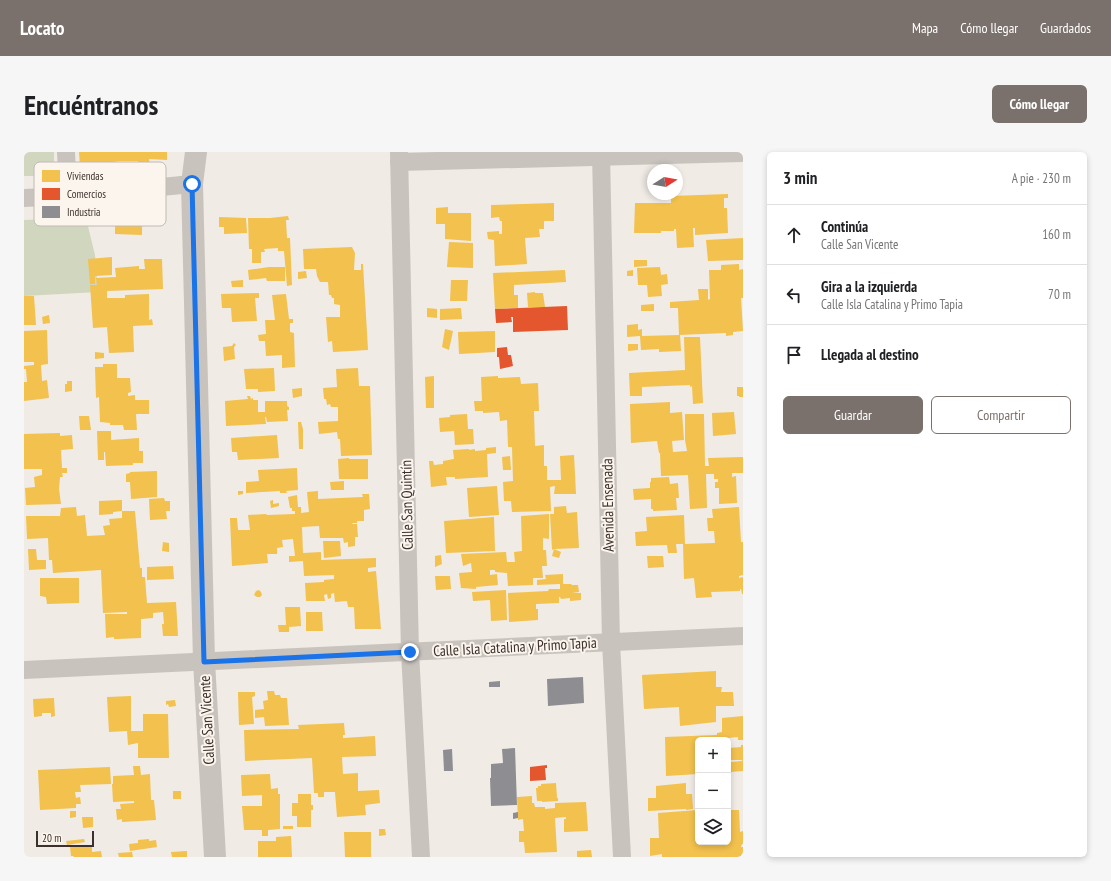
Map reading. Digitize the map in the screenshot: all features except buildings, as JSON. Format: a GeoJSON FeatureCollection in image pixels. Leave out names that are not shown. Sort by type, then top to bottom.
{"type":"FeatureCollection","features":[{"type":"Feature","properties":{"kind":"street"},"geometry":{"type":"LineString","coordinates":[[66,152],[66,162]]}},
{"type":"Feature","properties":{"kind":"street","name":"Calle San Vicente"},"geometry":{"type":"LineString","coordinates":[[196,152],[192,184],[204,662],[215,857]]}},
{"type":"Feature","properties":{"kind":"street"},"geometry":{"type":"LineString","coordinates":[[399,157],[743,153]]}},
{"type":"Feature","properties":{"kind":"street","name":"Avenida Ensenada"},"geometry":{"type":"LineString","coordinates":[[601,154],[610,642],[622,857]]}},
{"type":"Feature","properties":{"kind":"street","name":"Calle San Quintín"},"geometry":{"type":"LineString","coordinates":[[399,157],[410,652],[421,857]]}},
{"type":"Feature","properties":{"kind":"street"},"geometry":{"type":"LineString","coordinates":[[166,187],[192,184]]}},
{"type":"Feature","properties":{"kind":"street"},"geometry":{"type":"LineString","coordinates":[[24,198],[34,198]]}},
{"type":"Feature","properties":{"kind":"street","name":"Calle Isla Catalina y Primo Tapia"},"geometry":{"type":"LineString","coordinates":[[24,670],[743,636]]}},
{"type":"Feature","properties":{"kind":"green space"},"geometry":{"type":"Polygon","coordinates":[[[24,152],[54,152],[54,162],[34,162],[34,176],[24,176],[24,152]]]}},
{"type":"Feature","properties":{"kind":"green space"},"geometry":{"type":"Polygon","coordinates":[[[24,220],[34,220],[34,226],[88,226],[95,255],[98,292],[24,296],[24,220]]]}},
{"type":"Feature","properties":{"kind":"route"},"geometry":{"type":"LineString","coordinates":[[192,184],[204,662],[410,652]]}}]}
